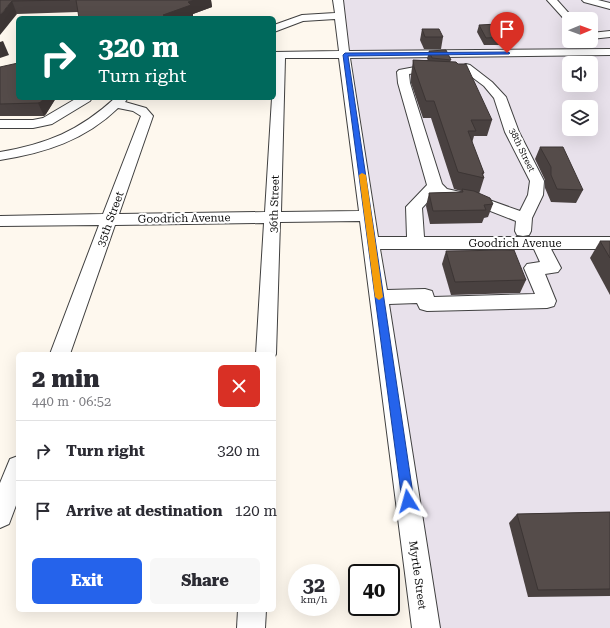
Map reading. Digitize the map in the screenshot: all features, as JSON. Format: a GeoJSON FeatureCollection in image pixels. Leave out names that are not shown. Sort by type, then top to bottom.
{"type":"FeatureCollection","features":[{"type":"Feature","properties":{"kind":"street"},"geometry":{"type":"LineString","coordinates":[[552,0],[563,12]]}},
{"type":"Feature","properties":{"kind":"street"},"geometry":{"type":"LineString","coordinates":[[587,0],[610,6]]}},
{"type":"Feature","properties":{"kind":"street"},"geometry":{"type":"LineString","coordinates":[[276,27],[302,18],[339,8]]}},
{"type":"Feature","properties":{"kind":"street","name":"Myrtle Street"},"geometry":{"type":"LineString","coordinates":[[339,8],[426,628]]}},
{"type":"Feature","properties":{"kind":"street"},"geometry":{"type":"LineString","coordinates":[[598,35],[610,34]]}},
{"type":"Feature","properties":{"kind":"street"},"geometry":{"type":"LineString","coordinates":[[583,48],[583,53]]}},
{"type":"Feature","properties":{"kind":"street"},"geometry":{"type":"LineString","coordinates":[[277,55],[610,52]]}},
{"type":"Feature","properties":{"kind":"street","name":"38th Street"},"geometry":{"type":"LineString","coordinates":[[450,54],[488,84],[500,97],[512,132],[537,181],[538,189],[536,198],[524,218]]}},
{"type":"Feature","properties":{"kind":"street","name":"36th Street"},"geometry":{"type":"LineString","coordinates":[[266,352],[274,217],[277,55]]}},
{"type":"Feature","properties":{"kind":"street"},"geometry":{"type":"LineString","coordinates":[[379,297],[426,296],[427,304],[547,301],[533,268],[552,268],[533,243],[522,225],[524,218],[473,199],[446,194],[435,186],[402,73],[409,70],[476,74]]}},
{"type":"Feature","properties":{"kind":"street"},"geometry":{"type":"LineString","coordinates":[[0,124],[33,124],[48,120],[83,100]]}},
{"type":"Feature","properties":{"kind":"street"},"geometry":{"type":"LineString","coordinates":[[0,156],[20,154],[50,146],[77,134],[98,121],[118,101]]}},
{"type":"Feature","properties":{"kind":"street","name":"35th Street"},"geometry":{"type":"LineString","coordinates":[[61,352],[147,116],[145,112],[118,101]]}},
{"type":"Feature","properties":{"kind":"street"},"geometry":{"type":"LineString","coordinates":[[416,243],[414,207],[435,186]]}},
{"type":"Feature","properties":{"kind":"street","name":"Goodrich Avenue"},"geometry":{"type":"LineString","coordinates":[[0,221],[368,216]]}},
{"type":"Feature","properties":{"kind":"street","name":"Goodrich Avenue"},"geometry":{"type":"LineString","coordinates":[[371,243],[610,243]]}},
{"type":"Feature","properties":{"kind":"street"},"geometry":{"type":"LineString","coordinates":[[0,515],[16,472]]}},
{"type":"Feature","properties":{"kind":"street"},"geometry":{"type":"LineString","coordinates":[[251,628],[252,612]]}},
{"type":"Feature","properties":{"kind":"shaded area"},"geometry":{"type":"Polygon","coordinates":[[[342,0],[610,0],[610,50],[350,53],[342,0]]]}},
{"type":"Feature","properties":{"kind":"shaded area"},"geometry":{"type":"Polygon","coordinates":[[[610,55],[610,238],[379,238],[351,57],[610,55]]]}},
{"type":"Feature","properties":{"kind":"shaded area"},"geometry":{"type":"Polygon","coordinates":[[[381,248],[610,248],[610,628],[440,628],[381,248]]]}},
{"type":"Feature","properties":{"kind":"building"},"geometry":{"type":"Polygon","coordinates":[[[0,0],[70,0],[12,1],[0,15],[0,0]]]}},
{"type":"Feature","properties":{"kind":"building"},"geometry":{"type":"Polygon","coordinates":[[[76,0],[195,0],[188,2],[191,5],[163,15],[165,16],[79,16],[76,0]]]}},
{"type":"Feature","properties":{"kind":"building"},"geometry":{"type":"Polygon","coordinates":[[[498,24],[506,37],[486,38],[479,25],[498,24]]]}},
{"type":"Feature","properties":{"kind":"building"},"geometry":{"type":"Polygon","coordinates":[[[422,29],[439,29],[443,37],[425,37],[422,29]]]}},
{"type":"Feature","properties":{"kind":"building"},"geometry":{"type":"Polygon","coordinates":[[[446,50],[451,60],[432,58],[429,51],[446,50]]]}},
{"type":"Feature","properties":{"kind":"building"},"geometry":{"type":"Polygon","coordinates":[[[413,60],[456,62],[458,64],[466,64],[492,120],[471,120],[476,131],[468,131],[484,173],[482,173],[484,178],[458,172],[434,101],[426,101],[413,60]]]}},
{"type":"Feature","properties":{"kind":"building"},"geometry":{"type":"Polygon","coordinates":[[[16,63],[16,100],[42,100],[41,102],[0,104],[0,67],[16,63]]]}},
{"type":"Feature","properties":{"kind":"building"},"geometry":{"type":"Polygon","coordinates":[[[540,147],[563,147],[583,190],[557,189],[551,175],[551,167],[540,147]]]}},
{"type":"Feature","properties":{"kind":"building"},"geometry":{"type":"Polygon","coordinates":[[[462,189],[474,191],[490,198],[493,204],[484,205],[486,210],[433,211],[429,193],[463,192],[462,189]]]}},
{"type":"Feature","properties":{"kind":"building"},"geometry":{"type":"Polygon","coordinates":[[[600,241],[610,241],[610,258],[600,241]]]}},
{"type":"Feature","properties":{"kind":"building"},"geometry":{"type":"Polygon","coordinates":[[[514,250],[526,280],[455,282],[446,251],[514,250]]]}},
{"type":"Feature","properties":{"kind":"building"},"geometry":{"type":"Polygon","coordinates":[[[610,512],[610,589],[538,590],[517,514],[610,512]]]}},
{"type":"Feature","properties":{"kind":"slow traffic"},"geometry":{"type":"LineString","coordinates":[[362,175],[379,297]]}},
{"type":"Feature","properties":{"kind":"route"},"geometry":{"type":"LineString","coordinates":[[408,501],[345,55],[507,53]]}}]}
